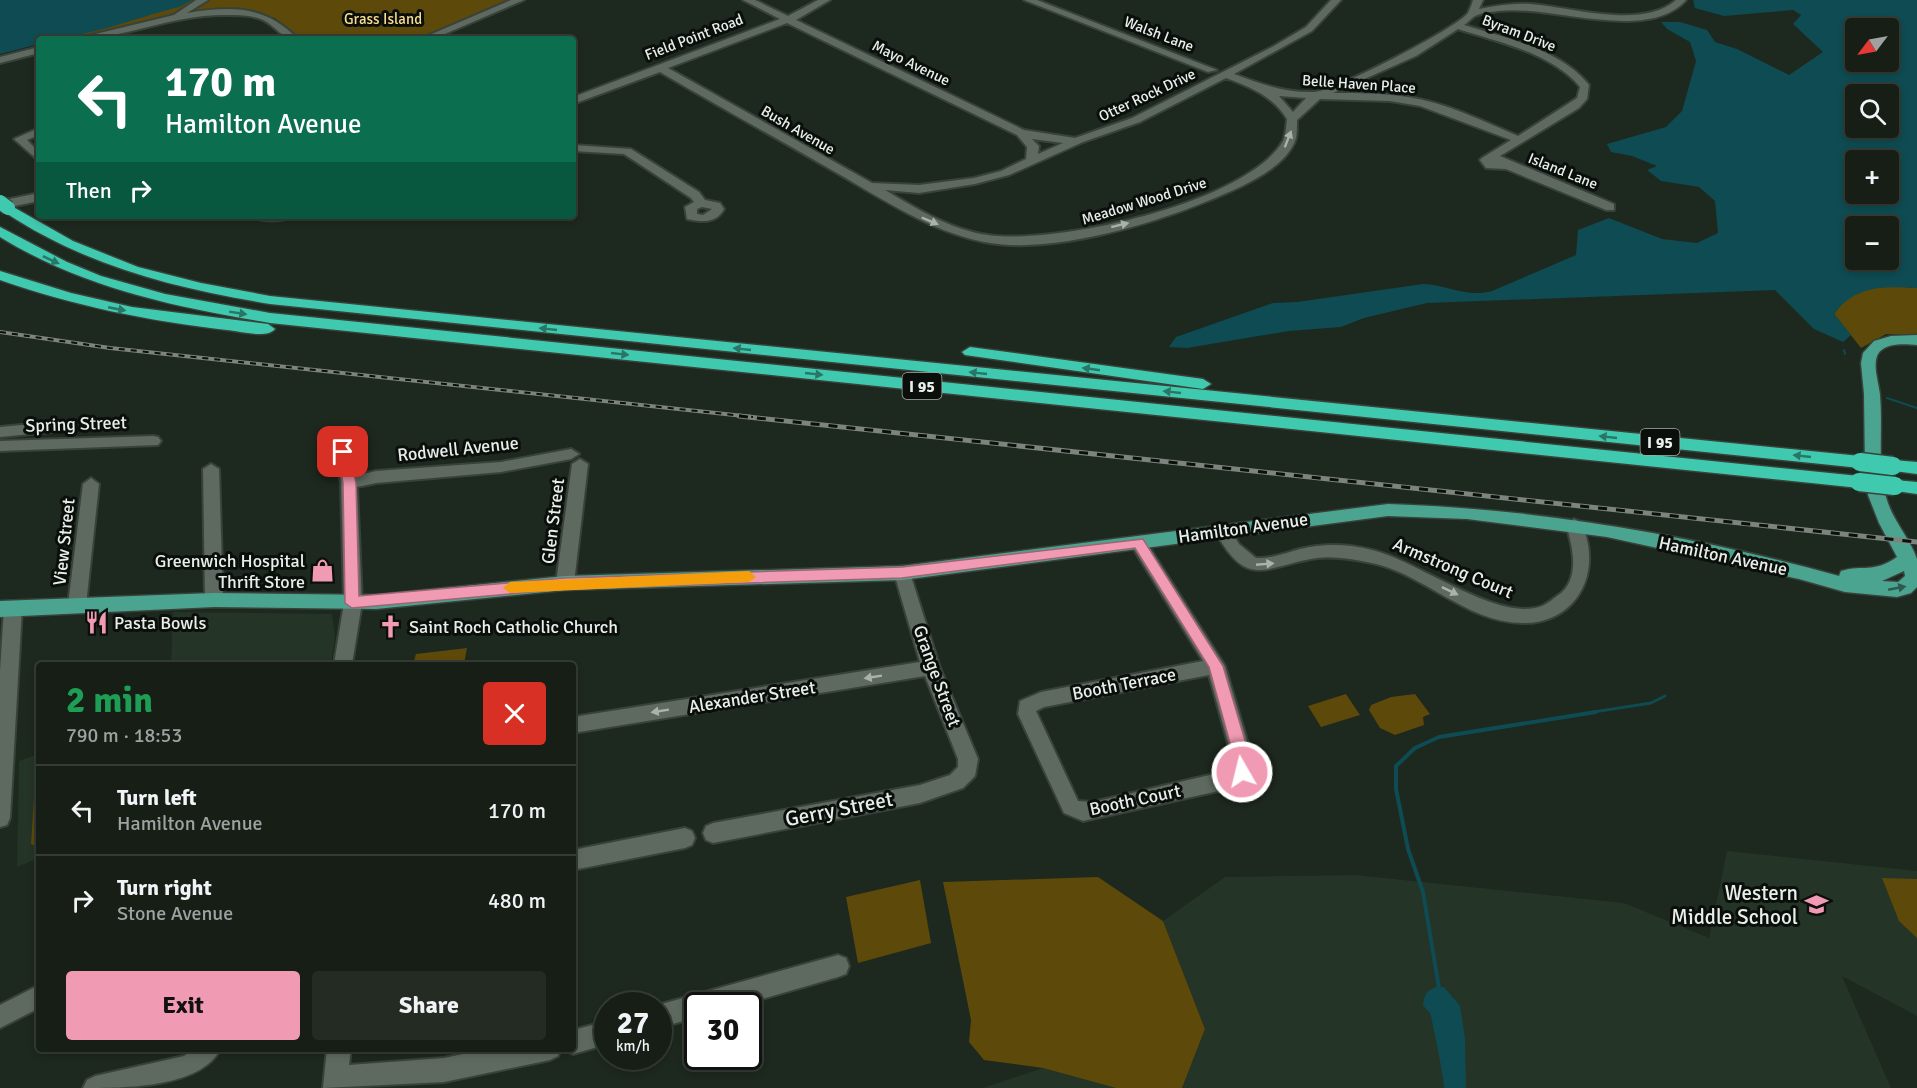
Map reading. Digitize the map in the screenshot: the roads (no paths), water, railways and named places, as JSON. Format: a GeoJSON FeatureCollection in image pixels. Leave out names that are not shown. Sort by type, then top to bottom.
{"type":"FeatureCollection","features":[{"type":"Feature","properties":{"kind":"highway","name":"I 95"},"geometry":{"type":"LineString","coordinates":[[3,205],[48,234],[102,259],[217,291],[354,309],[1917,468]]}},
{"type":"Feature","properties":{"kind":"highway","name":"I 95"},"geometry":{"type":"LineString","coordinates":[[0,231],[37,253],[84,274],[188,304],[290,320],[1917,488]]}},
{"type":"Feature","properties":{"kind":"highway"},"geometry":{"type":"LineString","coordinates":[[0,275],[77,300],[175,319],[472,345],[588,351]]}},
{"type":"Feature","properties":{"kind":"highway"},"geometry":{"type":"LineString","coordinates":[[217,291],[471,315]]}},
{"type":"Feature","properties":{"kind":"highway"},"geometry":{"type":"LineString","coordinates":[[970,352],[1339,402],[1460,422]]}},
{"type":"Feature","properties":{"kind":"main road","name":"Hamilton Avenue"},"geometry":{"type":"LineString","coordinates":[[6,609],[214,600],[352,603],[565,583],[902,573],[1388,510],[1445,511],[1574,525],[1799,572],[1845,585],[1897,590],[1904,588],[1914,578],[1877,495],[1870,434],[1872,393],[1868,361],[1872,352],[1879,345],[1888,341],[1917,340]]}},
{"type":"Feature","properties":{"kind":"street"},"geometry":{"type":"LineString","coordinates":[[166,20],[203,0]]}},
{"type":"Feature","properties":{"kind":"street"},"geometry":{"type":"LineString","coordinates":[[432,36],[519,0]]}},
{"type":"Feature","properties":{"kind":"street","name":"Mayo Avenue"},"geometry":{"type":"LineString","coordinates":[[748,0],[1022,133],[1050,139],[1079,140]]}},
{"type":"Feature","properties":{"kind":"street","name":"Field Point Road"},"geometry":{"type":"LineString","coordinates":[[576,100],[787,19],[825,0]]}},
{"type":"Feature","properties":{"kind":"street","name":"Walsh Lane"},"geometry":{"type":"LineString","coordinates":[[1029,0],[1212,70]]}},
{"type":"Feature","properties":{"kind":"street"},"geometry":{"type":"LineString","coordinates":[[1225,74],[1264,90],[1284,106],[1292,119],[1316,96],[1412,54],[1457,27],[1472,14],[1478,0]]}},
{"type":"Feature","properties":{"kind":"street"},"geometry":{"type":"LineString","coordinates":[[1530,0],[1557,8]]}},
{"type":"Feature","properties":{"kind":"street"},"geometry":{"type":"LineString","coordinates":[[1472,14],[1505,7],[1557,8],[1643,17],[1669,13],[1682,0]]}},
{"type":"Feature","properties":{"kind":"street","name":"Otter Rock Drive"},"geometry":{"type":"LineString","coordinates":[[861,183],[889,188],[919,189],[991,178],[1079,140],[1136,120],[1225,74],[1303,33],[1317,23],[1333,1]]}},
{"type":"Feature","properties":{"kind":"street"},"geometry":{"type":"LineString","coordinates":[[94,36],[166,20],[222,13],[255,14],[272,21],[290,36]]}},
{"type":"Feature","properties":{"kind":"street","name":"Byram Drive"},"geometry":{"type":"LineString","coordinates":[[1457,27],[1544,57],[1572,73],[1583,83],[1585,92],[1575,106],[1517,139],[1486,162],[1497,167],[1504,164]]}},
{"type":"Feature","properties":{"kind":"street"},"geometry":{"type":"LineString","coordinates":[[0,60],[36,51]]}},
{"type":"Feature","properties":{"kind":"street","name":"Bush Avenue"},"geometry":{"type":"LineString","coordinates":[[659,67],[861,183]]}},
{"type":"Feature","properties":{"kind":"street","name":"Belle Haven Place"},"geometry":{"type":"LineString","coordinates":[[1264,90],[1316,96],[1378,97],[1419,102],[1517,139]]}},
{"type":"Feature","properties":{"kind":"street","name":"Meadow Wood Drive"},"geometry":{"type":"LineString","coordinates":[[861,183],[908,210],[951,230],[1004,241],[1059,239],[1123,225],[1181,208],[1251,179],[1278,156],[1290,139],[1292,119]]}},
{"type":"Feature","properties":{"kind":"street"},"geometry":{"type":"LineString","coordinates":[[36,132],[20,139],[36,155]]}},
{"type":"Feature","properties":{"kind":"street"},"geometry":{"type":"LineString","coordinates":[[1022,133],[1033,146],[1032,160]]}},
{"type":"Feature","properties":{"kind":"street"},"geometry":{"type":"LineString","coordinates":[[576,148],[627,151],[695,195],[700,203]]}},
{"type":"Feature","properties":{"kind":"street","name":"Island Lane"},"geometry":{"type":"LineString","coordinates":[[1504,164],[1610,207]]}},
{"type":"Feature","properties":{"kind":"street"},"geometry":{"type":"LineString","coordinates":[[908,210],[906,204],[909,197],[919,189]]}},
{"type":"Feature","properties":{"kind":"street"},"geometry":{"type":"LineString","coordinates":[[3,205],[36,198]]}},
{"type":"Feature","properties":{"kind":"street"},"geometry":{"type":"LineString","coordinates":[[0,432],[64,426]]}},
{"type":"Feature","properties":{"kind":"street","name":"Spring Street"},"geometry":{"type":"LineString","coordinates":[[0,446],[153,441]]}},
{"type":"Feature","properties":{"kind":"street"},"geometry":{"type":"LineString","coordinates":[[332,442],[343,452],[349,483],[352,603],[343,662]]}},
{"type":"Feature","properties":{"kind":"street","name":"Rodwell Avenue"},"geometry":{"type":"LineString","coordinates":[[349,483],[376,477],[575,459]]}},
{"type":"Feature","properties":{"kind":"street","name":"Glen Street"},"geometry":{"type":"LineString","coordinates":[[565,583],[575,459]]}},
{"type":"Feature","properties":{"kind":"street"},"geometry":{"type":"LineString","coordinates":[[211,470],[214,600]]}},
{"type":"Feature","properties":{"kind":"street","name":"View Street"},"geometry":{"type":"LineString","coordinates":[[77,605],[91,484]]}},
{"type":"Feature","properties":{"kind":"street","name":"Armstrong Court"},"geometry":{"type":"LineString","coordinates":[[1223,531],[1233,551],[1254,565],[1273,564],[1318,552],[1347,551],[1393,563],[1481,605],[1533,617],[1546,615],[1556,608],[1577,585],[1582,573],[1574,525]]}},
{"type":"Feature","properties":{"kind":"street"},"geometry":{"type":"LineString","coordinates":[[1138,543],[1216,666]]}},
{"type":"Feature","properties":{"kind":"street","name":"Grange Street"},"geometry":{"type":"LineString","coordinates":[[902,573],[931,668],[968,759],[968,770],[962,777]]}},
{"type":"Feature","properties":{"kind":"street"},"geometry":{"type":"LineString","coordinates":[[0,818],[6,609]]}},
{"type":"Feature","properties":{"kind":"street","name":"Booth Terrace"},"geometry":{"type":"LineString","coordinates":[[1032,703],[1216,666]]}},
{"type":"Feature","properties":{"kind":"street","name":"Booth Court"},"geometry":{"type":"LineString","coordinates":[[1032,703],[1027,707],[1027,714],[1075,810],[1093,811],[1232,779],[1242,772],[1241,754],[1216,666]]}},
{"type":"Feature","properties":{"kind":"street","name":"Alexander Street"},"geometry":{"type":"LineString","coordinates":[[576,725],[931,668]]}},
{"type":"Feature","properties":{"kind":"street","name":"Gerry Street"},"geometry":{"type":"LineString","coordinates":[[713,833],[920,794],[940,788],[962,777]]}},
{"type":"Feature","properties":{"kind":"street"},"geometry":{"type":"LineString","coordinates":[[576,859],[685,838]]}},
{"type":"Feature","properties":{"kind":"street"},"geometry":{"type":"LineString","coordinates":[[748,992],[838,966]]}},
{"type":"Feature","properties":{"kind":"street"},"geometry":{"type":"LineString","coordinates":[[0,1017],[36,998]]}},
{"type":"Feature","properties":{"kind":"street"},"geometry":{"type":"LineString","coordinates":[[576,1041],[594,1036]]}},
{"type":"Feature","properties":{"kind":"street"},"geometry":{"type":"LineString","coordinates":[[95,1088],[186,1067],[200,1060],[207,1052]]}},
{"type":"Feature","properties":{"kind":"street"},"geometry":{"type":"LineString","coordinates":[[339,1052],[335,1083],[444,1070],[531,1052]]}},
{"type":"Feature","properties":{"kind":"water"},"geometry":{"type":"Polygon","coordinates":[[[0,0],[192,0],[179,7],[92,32],[74,36],[36,36],[36,45],[0,54],[0,0]]]}},
{"type":"Feature","properties":{"kind":"water"},"geometry":{"type":"Polygon","coordinates":[[[1693,0],[1917,0],[1917,288],[1871,289],[1851,297],[1834,314],[1851,335],[1843,342],[1814,329],[1775,290],[1427,303],[1364,318],[1341,327],[1289,331],[1187,348],[1169,347],[1176,337],[1273,303],[1297,302],[1423,284],[1474,293],[1492,291],[1576,255],[1578,230],[1609,218],[1662,239],[1697,243],[1718,233],[1715,201],[1699,187],[1661,181],[1647,170],[1657,166],[1632,156],[1611,152],[1607,144],[1666,127],[1682,111],[1696,61],[1690,42],[1667,29],[1661,22],[1680,22],[1707,30],[1715,42],[1737,49],[1789,75],[1823,52],[1793,24],[1801,15],[1793,10],[1724,16],[1695,8],[1693,0]]]}},
{"type":"Feature","properties":{"kind":"water"},"geometry":{"type":"Polygon","coordinates":[[[1437,987],[1444,987],[1460,1006],[1465,1038],[1466,1088],[1444,1088],[1430,1013],[1423,1006],[1426,993],[1437,987]]]}},
{"type":"Feature","properties":{"kind":"waterway"},"geometry":{"type":"LineString","coordinates":[[1844,350],[1845,354]]}},
{"type":"Feature","properties":{"kind":"waterway"},"geometry":{"type":"LineString","coordinates":[[1887,398],[1917,408]]}},
{"type":"Feature","properties":{"kind":"waterway"},"geometry":{"type":"LineString","coordinates":[[1587,713],[1651,703],[1665,696]]}},
{"type":"Feature","properties":{"kind":"waterway"},"geometry":{"type":"LineString","coordinates":[[1439,988],[1423,892],[1408,849],[1396,789],[1396,766],[1415,748],[1439,737],[1596,712]]}},
{"type":"Feature","properties":{"kind":"railway"},"geometry":{"type":"LineString","coordinates":[[0,332],[110,348],[753,417]]}},
{"type":"Feature","properties":{"kind":"railway"},"geometry":{"type":"LineString","coordinates":[[739,416],[1917,542]]}},
{"type":"Feature","properties":{"kind":"place","name":"Greenwich Hospital Thrift Store"},"geometry":{"type":"Point","coordinates":[323,571]}},
{"type":"Feature","properties":{"kind":"place","name":"Pasta Bowls"},"geometry":{"type":"Point","coordinates":[96,623]}},
{"type":"Feature","properties":{"kind":"place","name":"Saint Roch Catholic Church"},"geometry":{"type":"Point","coordinates":[391,627]}},
{"type":"Feature","properties":{"kind":"place","name":"Western Middle School"},"geometry":{"type":"Point","coordinates":[1816,905]}},
{"type":"Feature","properties":{"kind":"park label","name":"Grass Island"},"geometry":{"type":"Point","coordinates":[383,19]}}]}
